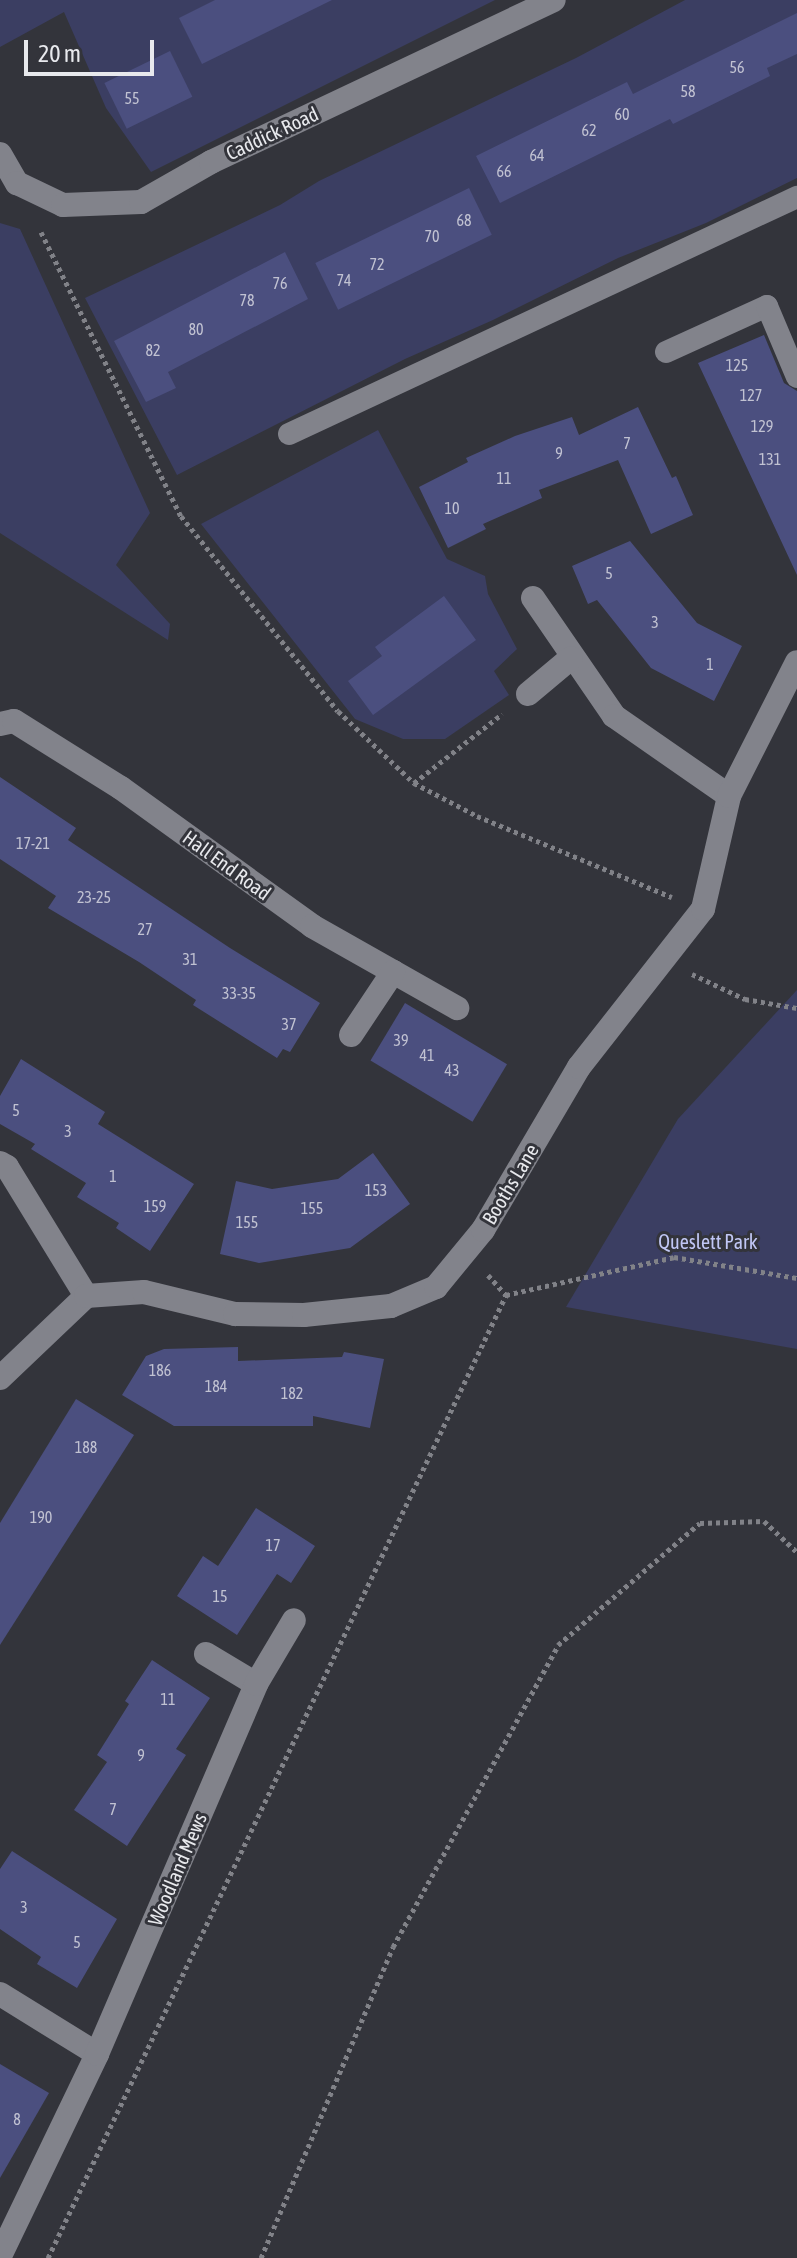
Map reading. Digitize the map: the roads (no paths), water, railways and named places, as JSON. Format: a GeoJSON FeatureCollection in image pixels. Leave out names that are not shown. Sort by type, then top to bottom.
{"type":"FeatureCollection","features":[{"type":"Feature","properties":{"kind":"street","name":"Caddick Road"},"geometry":{"type":"LineString","coordinates":[[0,154],[17,183],[63,205],[141,202],[211,162],[554,0]]}},
{"type":"Feature","properties":{"kind":"street"},"geometry":{"type":"LineString","coordinates":[[533,598],[571,658],[614,716],[729,796]]}},
{"type":"Feature","properties":{"kind":"street"},"geometry":{"type":"LineString","coordinates":[[528,694],[571,658]]}},
{"type":"Feature","properties":{"kind":"street","name":"Booths Lane"},"geometry":{"type":"LineString","coordinates":[[86,1296],[144,1292],[235,1314],[304,1315],[391,1306],[436,1287],[483,1230],[579,1067],[667,959],[703,909],[729,796],[797,662]]}},
{"type":"Feature","properties":{"kind":"street","name":"Hall End Road"},"geometry":{"type":"LineString","coordinates":[[0,724],[14,721],[121,788],[312,926],[457,1008]]}},
{"type":"Feature","properties":{"kind":"street"},"geometry":{"type":"LineString","coordinates":[[351,1035],[393,972]]}},
{"type":"Feature","properties":{"kind":"street"},"geometry":{"type":"LineString","coordinates":[[0,1163],[14,1178],[86,1296],[0,1378]]}},
{"type":"Feature","properties":{"kind":"street","name":"Woodland Mews"},"geometry":{"type":"LineString","coordinates":[[0,2256],[97,2054],[256,1684],[294,1620]]}},
{"type":"Feature","properties":{"kind":"street"},"geometry":{"type":"LineString","coordinates":[[206,1654],[256,1684]]}},
{"type":"Feature","properties":{"kind":"street"},"geometry":{"type":"LineString","coordinates":[[0,1994],[97,2054]]}},
{"type":"Feature","properties":{"kind":"lane"},"geometry":{"type":"LineString","coordinates":[[289,434],[797,197]]}},
{"type":"Feature","properties":{"kind":"lane"},"geometry":{"type":"LineString","coordinates":[[666,352],[767,306],[797,377]]}},
{"type":"Feature","properties":{"kind":"park label","name":"Queslett Park"},"geometry":{"type":"Point","coordinates":[708,1241]}}]}
